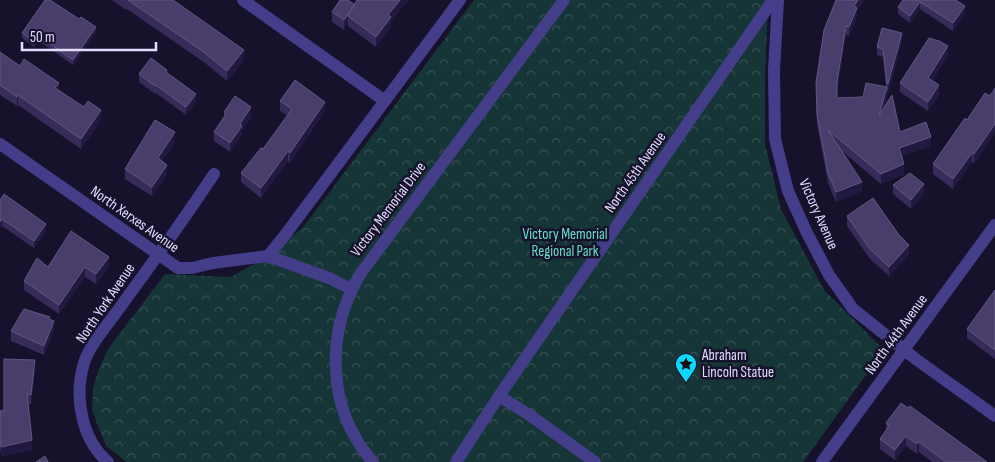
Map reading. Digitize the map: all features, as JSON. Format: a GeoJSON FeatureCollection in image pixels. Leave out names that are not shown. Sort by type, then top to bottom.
{"type":"FeatureCollection","features":[{"type":"Feature","properties":{"kind":"street"},"geometry":{"type":"LineString","coordinates":[[243,0],[386,101]]}},
{"type":"Feature","properties":{"kind":"street"},"geometry":{"type":"LineString","coordinates":[[268,256],[460,0]]}},
{"type":"Feature","properties":{"kind":"street","name":"Victory Memorial Drive"},"geometry":{"type":"LineString","coordinates":[[373,462],[348,426],[340,401],[335,369],[335,347],[339,326],[351,289],[564,0]]}},
{"type":"Feature","properties":{"kind":"street","name":"North 45th Avenue"},"geometry":{"type":"LineString","coordinates":[[456,462],[499,396],[773,0]]}},
{"type":"Feature","properties":{"kind":"street","name":"Victory Avenue"},"geometry":{"type":"LineString","coordinates":[[778,0],[774,70],[775,139],[788,190],[807,233],[829,275],[853,309],[903,350],[995,416]]}},
{"type":"Feature","properties":{"kind":"street","name":"North Xerxes Avenue"},"geometry":{"type":"LineString","coordinates":[[0,144],[178,268],[192,268],[212,263],[268,256],[329,278],[351,289]]}},
{"type":"Feature","properties":{"kind":"street","name":"North York Avenue"},"geometry":{"type":"LineString","coordinates":[[108,462],[89,438],[81,414],[80,387],[85,362],[97,340],[214,174]]}},
{"type":"Feature","properties":{"kind":"street","name":"North 44th Avenue"},"geometry":{"type":"LineString","coordinates":[[822,462],[995,225]]}},
{"type":"Feature","properties":{"kind":"street"},"geometry":{"type":"LineString","coordinates":[[499,396],[596,462]]}},
{"type":"Feature","properties":{"kind":"green space","name":"Victory Memorial Regional Park"},"geometry":{"type":"Polygon","coordinates":[[[474,0],[771,0],[768,8],[765,73],[765,144],[781,209],[824,290],[884,350],[803,462],[127,462],[106,446],[92,410],[93,388],[99,369],[108,349],[165,274],[231,277],[268,256],[304,226],[474,0]]]}},
{"type":"Feature","properties":{"kind":"building"},"geometry":{"type":"Polygon","coordinates":[[[45,0],[50,0],[79,19],[81,17],[96,27],[73,60],[39,36],[34,42],[22,33],[45,0]]]}},
{"type":"Feature","properties":{"kind":"building"},"geometry":{"type":"Polygon","coordinates":[[[128,0],[173,0],[244,50],[227,71],[205,53],[128,0]]]}},
{"type":"Feature","properties":{"kind":"building"},"geometry":{"type":"Polygon","coordinates":[[[340,0],[348,0],[355,5],[344,20],[332,12],[340,0]]]}},
{"type":"Feature","properties":{"kind":"building"},"geometry":{"type":"Polygon","coordinates":[[[357,0],[400,0],[388,15],[391,17],[376,37],[348,16],[357,0]]]}},
{"type":"Feature","properties":{"kind":"building"},"geometry":{"type":"Polygon","coordinates":[[[836,0],[858,0],[854,6],[857,8],[849,27],[846,26],[837,82],[837,98],[863,97],[866,83],[887,87],[879,115],[892,95],[900,132],[926,122],[931,137],[899,148],[904,164],[881,174],[828,130],[862,182],[836,192],[828,173],[817,115],[816,83],[824,30],[836,0]]]}},
{"type":"Feature","properties":{"kind":"building"},"geometry":{"type":"Polygon","coordinates":[[[903,0],[956,0],[965,6],[953,23],[920,2],[910,16],[898,7],[903,0]]]}},
{"type":"Feature","properties":{"kind":"building"},"geometry":{"type":"Polygon","coordinates":[[[882,28],[902,33],[888,84],[883,49],[877,47],[882,28]]]}},
{"type":"Feature","properties":{"kind":"building"},"geometry":{"type":"Polygon","coordinates":[[[929,38],[948,46],[928,78],[939,85],[928,102],[900,83],[929,38]]]}},
{"type":"Feature","properties":{"kind":"building"},"geometry":{"type":"Polygon","coordinates":[[[0,52],[20,66],[24,59],[59,83],[55,88],[84,107],[88,101],[101,110],[81,139],[18,95],[17,97],[0,85],[0,52]]]}},
{"type":"Feature","properties":{"kind":"building"},"geometry":{"type":"Polygon","coordinates":[[[151,58],[167,70],[166,72],[196,94],[186,107],[139,74],[151,58]]]}},
{"type":"Feature","properties":{"kind":"building"},"geometry":{"type":"Polygon","coordinates":[[[295,80],[325,102],[290,153],[288,151],[261,188],[241,173],[261,148],[263,149],[292,109],[280,101],[295,80]]]}},
{"type":"Feature","properties":{"kind":"building"},"geometry":{"type":"Polygon","coordinates":[[[995,88],[995,124],[974,154],[972,153],[953,179],[933,164],[985,93],[990,96],[995,88]]]}},
{"type":"Feature","properties":{"kind":"building"},"geometry":{"type":"Polygon","coordinates":[[[235,96],[251,107],[240,124],[242,126],[230,143],[214,132],[235,96]]]}},
{"type":"Feature","properties":{"kind":"building"},"geometry":{"type":"Polygon","coordinates":[[[155,120],[175,132],[158,158],[167,165],[152,187],[125,169],[155,120]]]}},
{"type":"Feature","properties":{"kind":"building"},"geometry":{"type":"Polygon","coordinates":[[[910,173],[924,184],[911,200],[893,185],[910,173]]]}},
{"type":"Feature","properties":{"kind":"building"},"geometry":{"type":"Polygon","coordinates":[[[4,194],[46,224],[34,241],[2,219],[0,222],[0,200],[4,194]]]}},
{"type":"Feature","properties":{"kind":"building"},"geometry":{"type":"Polygon","coordinates":[[[873,198],[899,235],[909,245],[889,267],[870,249],[847,216],[873,198]]]}},
{"type":"Feature","properties":{"kind":"building"},"geometry":{"type":"Polygon","coordinates":[[[71,231],[109,257],[96,274],[85,267],[59,305],[24,281],[37,258],[48,267],[71,231]]]}},
{"type":"Feature","properties":{"kind":"building"},"geometry":{"type":"Polygon","coordinates":[[[995,290],[995,350],[967,329],[995,290]]]}},
{"type":"Feature","properties":{"kind":"building"},"geometry":{"type":"Polygon","coordinates":[[[24,309],[50,317],[49,319],[54,321],[44,346],[11,331],[24,309]]]}},
{"type":"Feature","properties":{"kind":"building"},"geometry":{"type":"Polygon","coordinates":[[[4,359],[35,360],[31,395],[27,394],[32,440],[1,447],[0,411],[4,410],[4,359]]]}},
{"type":"Feature","properties":{"kind":"building"},"geometry":{"type":"Polygon","coordinates":[[[901,403],[908,408],[910,406],[987,462],[946,462],[919,442],[917,444],[906,436],[895,450],[880,439],[889,426],[886,423],[901,403]]]}},
{"type":"Feature","properties":{"kind":"building"},"geometry":{"type":"Polygon","coordinates":[[[45,456],[48,462],[36,462],[45,456]]]}},
{"type":"Feature","properties":{"kind":"place","name":"Abraham Lincoln Statue"},"geometry":{"type":"Point","coordinates":[686,383]}}]}
